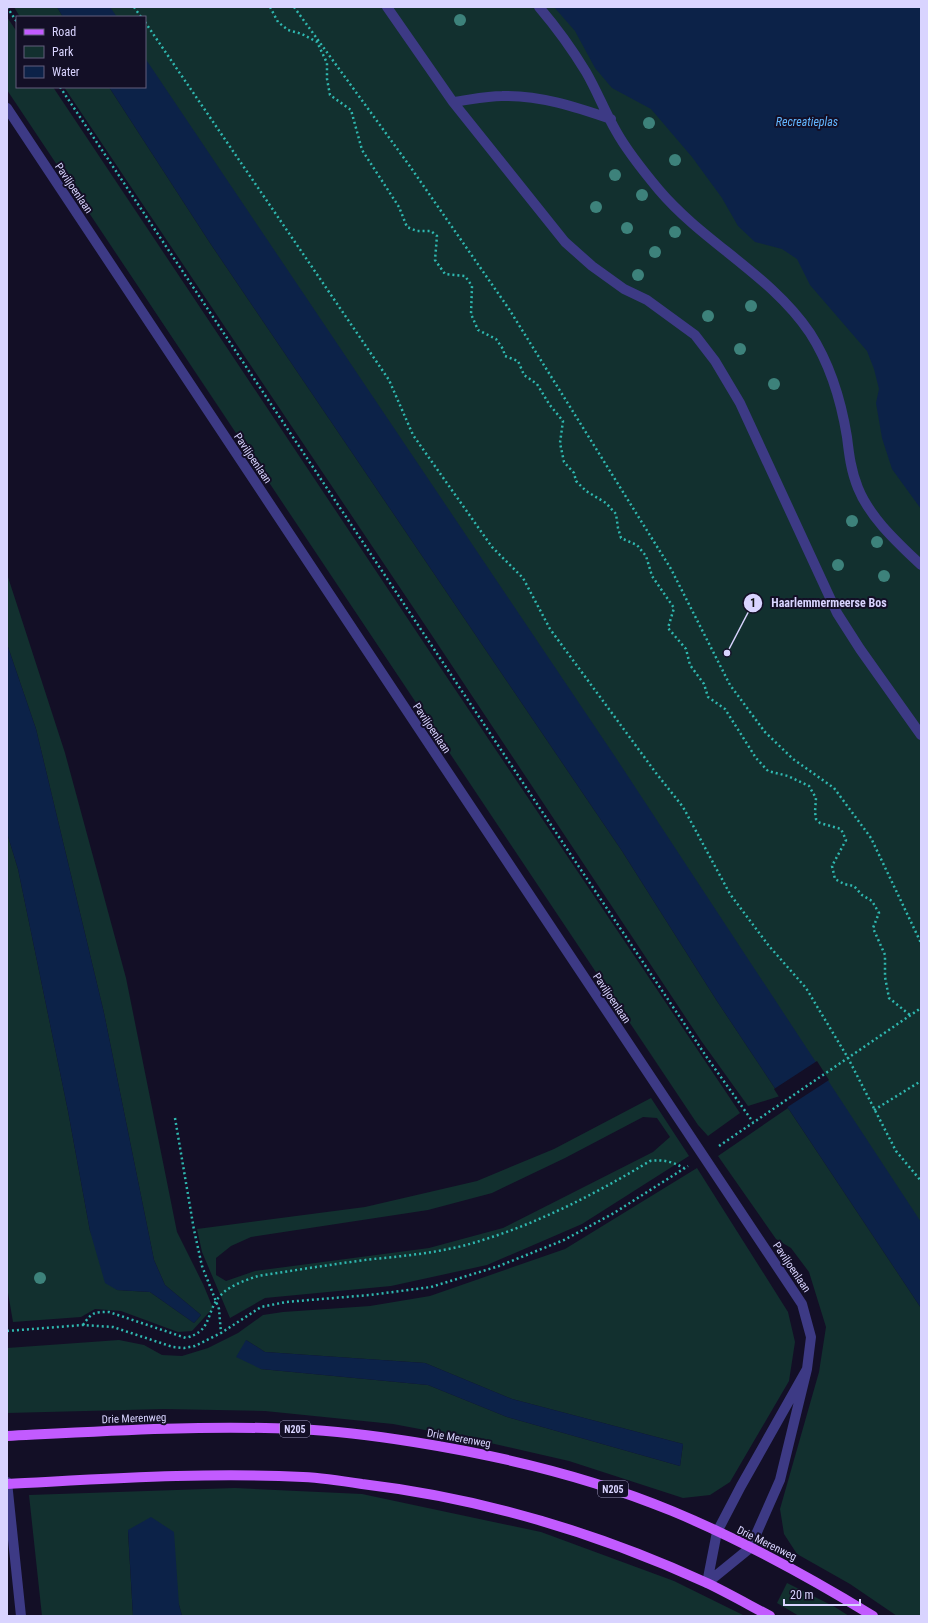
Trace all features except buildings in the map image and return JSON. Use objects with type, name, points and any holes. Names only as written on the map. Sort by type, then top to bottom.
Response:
[{"type":"main road","name":"Drie Merenweg","points":[[7,1436],[161,1428],[297,1429],[392,1439],[469,1451],[547,1469],[616,1490],[659,1506],[717,1532],[812,1579],[873,1616]]},
{"type":"main road","points":[[7,1483],[106,1478],[238,1476],[305,1477],[385,1486],[464,1501],[534,1519],[602,1541],[707,1583],[770,1616]]},
{"type":"street","points":[[387,7],[453,102],[565,242],[592,266],[624,289],[660,309],[695,335],[715,361],[740,403],[838,613],[864,655],[921,735]]},
{"type":"street","points":[[539,7],[556,27],[586,72],[616,131],[664,196],[690,223],[782,298],[810,333],[826,362],[840,401],[850,465],[858,489],[870,510],[887,532],[921,565]]},
{"type":"street","points":[[453,102],[503,96],[540,99],[572,106],[611,119]]},
{"type":"street","name":"Paviljoenlaan","points":[[7,108],[802,1304],[811,1337],[807,1369],[780,1480],[750,1548],[707,1583]]},
{"type":"street","points":[[910,720],[921,724]]},
{"type":"street","name":"Paviljoenlaan","points":[[707,1583],[717,1532],[741,1486],[807,1369]]},
{"type":"street","points":[[7,1483],[20,1613]]},
{"type":"path","points":[[7,7],[16,20]]},
{"type":"path","points":[[134,7],[140,16]]},
{"type":"path","points":[[270,7],[278,22],[288,30],[302,34],[317,42],[327,63],[327,79],[330,95],[351,110],[362,150],[399,207],[407,227],[417,231],[431,231],[437,236],[435,260],[445,274],[465,276],[472,286],[471,314],[478,330],[496,338],[503,349],[505,356],[518,361],[524,375],[537,384],[549,404],[563,421],[560,443],[564,462],[574,473],[576,481],[586,491],[606,503],[616,514],[621,538],[637,545],[646,556],[652,576],[674,608],[668,628],[686,649],[690,665],[704,684],[708,697],[725,709],[756,758],[768,771],[788,776],[809,786],[816,798],[816,819],[820,822],[841,829],[846,840],[832,866],[835,879],[844,884],[854,886],[862,896],[872,901],[878,913],[873,928],[885,955],[885,977],[889,998],[910,1015]]},
{"type":"path","points":[[294,7],[410,165],[509,309],[671,570],[730,685],[765,732],[793,758],[834,788],[871,838],[921,943]]},
{"type":"path","points":[[146,23],[389,380],[413,435],[492,547],[523,578],[550,629],[656,773],[683,807],[730,894],[769,946],[806,988],[848,1058],[896,1151],[921,1181]]},
{"type":"path","points":[[61,88],[569,852],[753,1122]]},
{"type":"path","points":[[7,1331],[83,1325],[113,1327],[173,1347],[184,1348],[195,1346],[221,1333],[261,1307],[286,1302],[370,1295],[431,1286],[498,1266],[564,1240],[614,1213],[703,1156],[921,1008]]},
{"type":"path","points":[[874,1110],[921,1081]]},
{"type":"path","points":[[175,1118],[194,1230],[202,1266],[219,1309],[221,1333]]},
{"type":"path","points":[[83,1325],[91,1314],[98,1312],[109,1312],[186,1338],[195,1335],[202,1330],[208,1321],[216,1301],[226,1291],[242,1282],[258,1276],[373,1259],[421,1254],[466,1245],[522,1227],[585,1198],[650,1161],[661,1160],[673,1162],[685,1168]]},
{"type":"green space","points":[[14,7],[57,7],[62,16],[19,16]]},
{"type":"green space","points":[[105,7],[921,7],[921,1240],[146,69],[146,16],[111,16]]},
{"type":"green space","points":[[7,17],[16,30],[16,88],[54,88],[740,1113],[708,1136],[698,1125],[7,90]]},
{"type":"green space","points":[[65,88],[110,88],[210,243],[622,851],[717,1001],[780,1096],[748,1106],[702,1042],[423,622]]},
{"type":"green space","points":[[7,574],[65,753],[126,978],[177,1232],[203,1284],[213,1308],[192,1331],[178,1332],[121,1311],[95,1309],[81,1317],[13,1322],[7,1287],[7,833],[18,869],[68,1111],[90,1231],[117,1290],[150,1292],[194,1323],[201,1315],[165,1285],[154,1260],[104,1013],[36,729],[7,644]]},
{"type":"green space","points":[[651,1098],[689,1156],[582,1224],[487,1265],[391,1286],[265,1298],[230,1318],[202,1252],[197,1229],[365,1207],[477,1181],[554,1149]],"holes":[[[643,1117],[657,1118],[670,1137],[653,1152],[503,1228],[429,1248],[255,1271],[226,1281],[216,1275],[216,1258],[231,1246],[251,1237],[428,1210],[492,1193],[565,1158]]]},
{"type":"green space","points":[[788,1108],[921,1308],[921,1616],[897,1616],[850,1584],[797,1554],[784,1534],[780,1509],[819,1372],[826,1327],[809,1272],[791,1248],[776,1239],[718,1156]]},
{"type":"green space","points":[[697,1168],[788,1312],[795,1342],[789,1381],[730,1482],[710,1495],[683,1498],[569,1461],[473,1439],[393,1424],[265,1411],[164,1409],[7,1413],[7,1348],[119,1340],[144,1345],[162,1355],[182,1356],[208,1348],[238,1333],[263,1315],[283,1312],[370,1306],[430,1296],[565,1249]],"holes":[[[246,1340],[265,1352],[425,1363],[512,1399],[683,1444],[680,1466],[507,1417],[428,1385],[261,1369]]]},
{"type":"green space","points":[[235,1488],[362,1494],[541,1532],[674,1581],[745,1616],[182,1616],[179,1605],[128,1531],[133,1616],[42,1616],[29,1495]]},
{"type":"green space","points":[[787,1583],[835,1607],[849,1616],[799,1616],[777,1603]]},
{"type":"water","points":[[57,7],[110,7],[116,16],[62,16]]},
{"type":"water","name":"Recreatieplas","points":[[554,7],[921,7],[921,509],[892,469],[882,438],[876,403],[879,389],[874,369],[867,351],[810,285],[797,259],[782,249],[755,242],[738,226],[722,198],[692,157],[651,109],[612,88],[595,68],[575,31]]},
{"type":"water","points":[[146,59],[616,758],[921,1222],[921,1308],[717,1001],[622,851],[210,243],[110,88],[146,88]]},
{"type":"water","points":[[7,644],[36,729],[104,1013],[154,1260],[165,1285],[201,1315],[194,1323],[150,1292],[117,1290],[105,1283],[90,1231],[68,1111],[18,869],[7,833]]},
{"type":"water","points":[[246,1340],[265,1352],[425,1363],[512,1399],[683,1444],[680,1466],[507,1417],[428,1385],[261,1369],[236,1357]]},
{"type":"water","points":[[151,1517],[174,1532],[179,1605],[182,1616],[133,1616],[128,1530]]},
{"type":"pier","points":[[817,1061],[829,1080],[786,1108],[774,1089]]},
{"type":"place","name":"Haarlemmermeerse Bos","points":[[727,653]]}]
